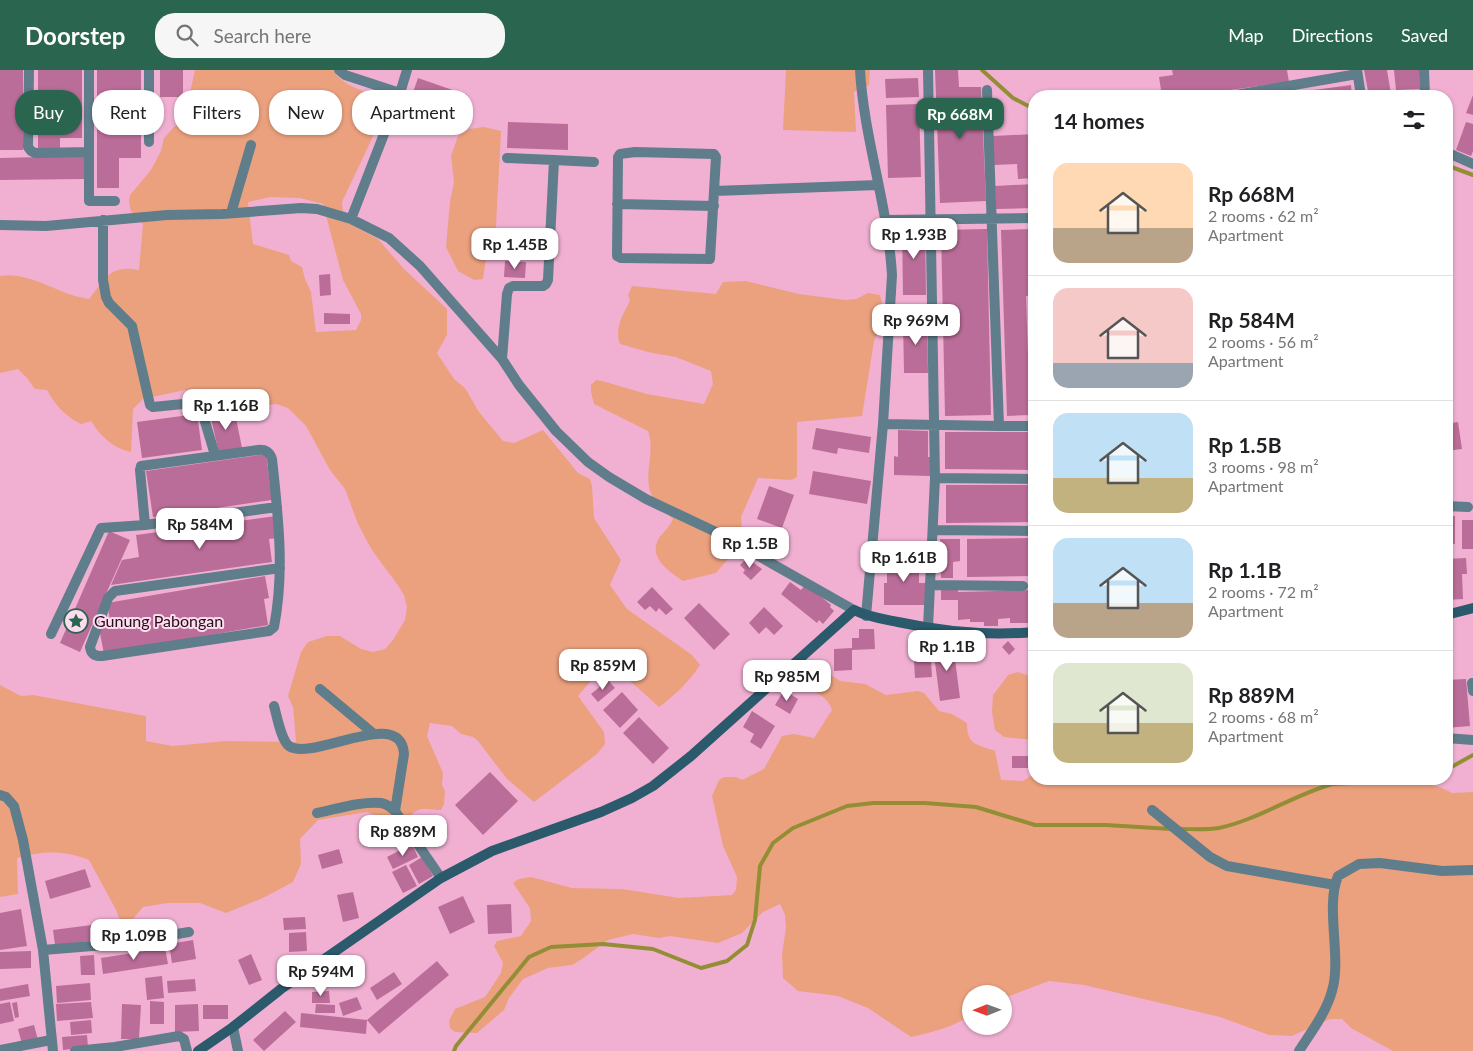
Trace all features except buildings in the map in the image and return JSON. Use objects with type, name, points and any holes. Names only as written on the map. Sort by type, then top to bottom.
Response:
[{"type":"street","points":[[29,70],[28,147],[35,153],[89,152]]},
{"type":"street","points":[[89,70],[89,201],[115,201]]},
{"type":"street","points":[[149,70],[149,142]]},
{"type":"street","points":[[339,70],[345,75],[391,90]]},
{"type":"street","points":[[401,90],[407,70]]},
{"type":"street","points":[[860,70],[865,116],[891,251],[892,275],[866,616]]},
{"type":"street","points":[[928,70],[935,478],[928,628]]},
{"type":"street","points":[[1424,70],[1425,90]]},
{"type":"street","points":[[1262,90],[1357,72],[1360,90]]},
{"type":"street","points":[[987,90],[999,426]]},
{"type":"street","points":[[351,219],[384,135]]},
{"type":"street","points":[[232,213],[251,145]]},
{"type":"street","points":[[622,153],[714,154],[716,157],[711,258],[709,259],[618,257],[616,250],[617,204],[618,157],[622,153]]},
{"type":"street","points":[[1453,155],[1473,164]]},
{"type":"street","points":[[506,158],[594,162]]},
{"type":"street","points":[[502,358],[509,288],[513,286],[543,286],[548,280],[554,160]]},
{"type":"street","points":[[714,191],[878,185]]},
{"type":"street","points":[[617,204],[714,206]]},
{"type":"street","points":[[0,225],[46,226],[168,215],[301,208],[317,209],[351,219],[388,238],[402,248],[502,358],[519,385],[556,431],[588,462],[608,477],[646,499],[726,537],[866,616],[928,628],[988,634],[1028,632]]},
{"type":"street","points":[[886,220],[1028,218]]},
{"type":"street","points":[[103,220],[102,280],[104,292],[109,303],[132,326],[150,405],[152,407],[193,403],[200,405],[215,455]]},
{"type":"street","points":[[882,424],[1028,426]]},
{"type":"street","points":[[145,525],[140,470],[142,466],[215,455],[258,450],[266,451],[271,455],[272,459],[280,536],[280,568],[275,624],[272,630],[95,656],[91,652],[90,647],[108,598],[115,591],[280,568]]},
{"type":"street","points":[[935,478],[1028,479]]},
{"type":"street","points":[[1453,506],[1468,507]]},
{"type":"street","points":[[51,634],[99,530],[277,507]]},
{"type":"street","points":[[933,530],[1028,531]]},
{"type":"street","points":[[930,585],[1023,586]]},
{"type":"street","points":[[1453,614],[1473,608]]},
{"type":"street","points":[[198,1051],[233,1028],[281,989],[441,878],[492,851],[601,812],[632,798],[652,786],[691,756],[854,610]]},
{"type":"street","points":[[320,689],[374,734]]},
{"type":"street","points":[[274,706],[284,739],[292,747],[316,748],[350,738],[374,734],[386,734],[396,737],[404,747],[395,811]]},
{"type":"street","points":[[1453,739],[1473,740]]},
{"type":"street","points":[[0,795],[6,797],[14,806],[23,840],[43,950],[53,1051]]},
{"type":"street","points":[[317,813],[364,804],[382,803],[395,811],[441,878]]},
{"type":"street","points":[[1152,810],[1210,857],[1230,867],[1335,885]]},
{"type":"street","points":[[1299,1051],[1321,1018],[1333,990],[1335,885],[1338,876],[1359,864],[1380,863],[1442,871],[1473,870]]},
{"type":"street","points":[[43,950],[117,944],[189,932]]},
{"type":"street","points":[[233,1028],[238,1051]]},
{"type":"street","points":[[75,1051],[115,1047],[179,1036],[184,1039],[187,1051]]},
{"type":"street","points":[[0,1050],[51,1040]]},
{"type":"shaded area","points":[[195,70],[333,70],[349,85],[360,90],[352,90],[352,135],[374,135],[342,202],[344,221],[378,239],[404,269],[447,309],[447,335],[437,353],[454,379],[465,388],[479,412],[503,441],[514,443],[543,430],[578,473],[590,479],[594,518],[621,560],[610,585],[627,609],[692,655],[700,665],[681,688],[659,707],[617,669],[600,670],[578,696],[604,732],[605,744],[597,754],[534,802],[507,779],[473,737],[461,734],[452,726],[430,723],[427,736],[443,773],[442,785],[445,791],[444,804],[441,810],[421,809],[404,822],[395,822],[367,812],[318,820],[300,839],[301,864],[293,882],[263,898],[226,913],[200,903],[168,903],[143,907],[126,927],[121,922],[89,860],[70,854],[44,853],[17,858],[18,894],[0,897],[0,685],[21,696],[33,695],[146,716],[146,741],[173,746],[226,741],[296,742],[293,707],[288,696],[301,652],[308,642],[327,636],[340,636],[361,649],[373,652],[385,649],[405,620],[407,607],[404,595],[374,553],[358,524],[345,489],[330,470],[306,426],[288,408],[276,404],[241,409],[240,403],[210,393],[185,390],[143,399],[133,409],[131,452],[119,448],[108,441],[91,421],[81,424],[70,418],[57,406],[47,390],[35,389],[18,369],[0,373],[0,276],[8,275],[25,278],[89,299],[104,279],[115,271],[121,269],[139,270],[143,224],[131,211],[130,195],[151,170],[161,151],[164,138],[174,127],[174,135],[259,135],[259,90],[191,90]],"holes":[[[270,197],[300,198],[323,204],[343,280],[361,314],[361,320],[356,330],[316,332],[311,292],[302,267],[291,261],[289,255],[253,244],[248,202]]]},
{"type":"shaded area","points":[[786,70],[870,70],[869,85],[854,92],[856,132],[783,130]]},
{"type":"shaded area","points":[[484,127],[501,131],[496,226],[487,251],[483,279],[474,280],[458,271],[446,247],[450,202],[454,182],[451,156],[458,136],[473,135],[473,128]]},
{"type":"shaded area","points":[[746,281],[799,294],[845,300],[856,299],[868,293],[880,295],[883,306],[883,319],[874,341],[862,416],[797,422],[797,477],[791,480],[758,478],[741,517],[742,530],[734,552],[716,573],[683,581],[662,564],[656,552],[659,538],[673,519],[656,503],[649,488],[648,472],[651,447],[648,431],[594,404],[591,385],[596,380],[602,381],[647,394],[704,404],[713,384],[711,371],[676,357],[652,353],[620,344],[618,333],[622,316],[630,301],[628,295],[632,286],[716,294],[723,282]]},
{"type":"shaded area","points":[[813,663],[840,681],[865,684],[886,695],[918,691],[924,693],[939,711],[952,714],[967,723],[969,736],[974,743],[995,751],[1001,780],[1023,781],[1028,778],[1028,785],[1432,785],[1452,793],[1473,792],[1473,1051],[1393,1051],[1351,1028],[1342,1019],[1330,1019],[1292,1036],[1269,1035],[1220,1017],[1084,985],[1049,981],[1012,995],[1012,985],[962,985],[962,1021],[942,1029],[911,1037],[868,1008],[838,996],[798,991],[783,978],[782,954],[786,928],[785,915],[780,904],[763,912],[742,933],[718,943],[670,936],[659,938],[633,934],[608,940],[572,965],[548,968],[523,979],[509,998],[504,1010],[477,1033],[455,1032],[450,1028],[449,1021],[455,1009],[485,997],[501,973],[503,963],[494,946],[497,941],[521,936],[531,921],[530,908],[513,883],[519,879],[531,877],[572,888],[622,889],[679,898],[732,895],[736,890],[737,877],[723,846],[712,796],[719,780],[724,777],[736,777],[742,780],[764,769],[782,736],[794,734],[814,738],[832,710],[830,704],[822,696],[796,677]]},
{"type":"shaded area","points":[[1018,672],[1028,675],[1028,739],[1004,737],[995,730],[992,712],[993,695],[1008,675]]},
{"type":"waterway","points":[[982,70],[1013,98],[1028,106]]},
{"type":"waterway","points":[[1453,168],[1473,175]]},
{"type":"waterway","points":[[1453,766],[1473,755]]},
{"type":"waterway","points":[[1180,829],[1214,829],[1233,824],[1329,785]]},
{"type":"waterway","points":[[454,1051],[456,1046],[529,957],[551,947],[603,944],[653,949],[701,968],[727,961],[747,945],[755,920],[760,866],[773,843],[793,828],[847,806],[873,803],[925,803],[976,807],[1035,825],[1106,825],[1171,829]]},
{"type":"place","name":"Gunung Pabongan","points":[[76,621]]}]
